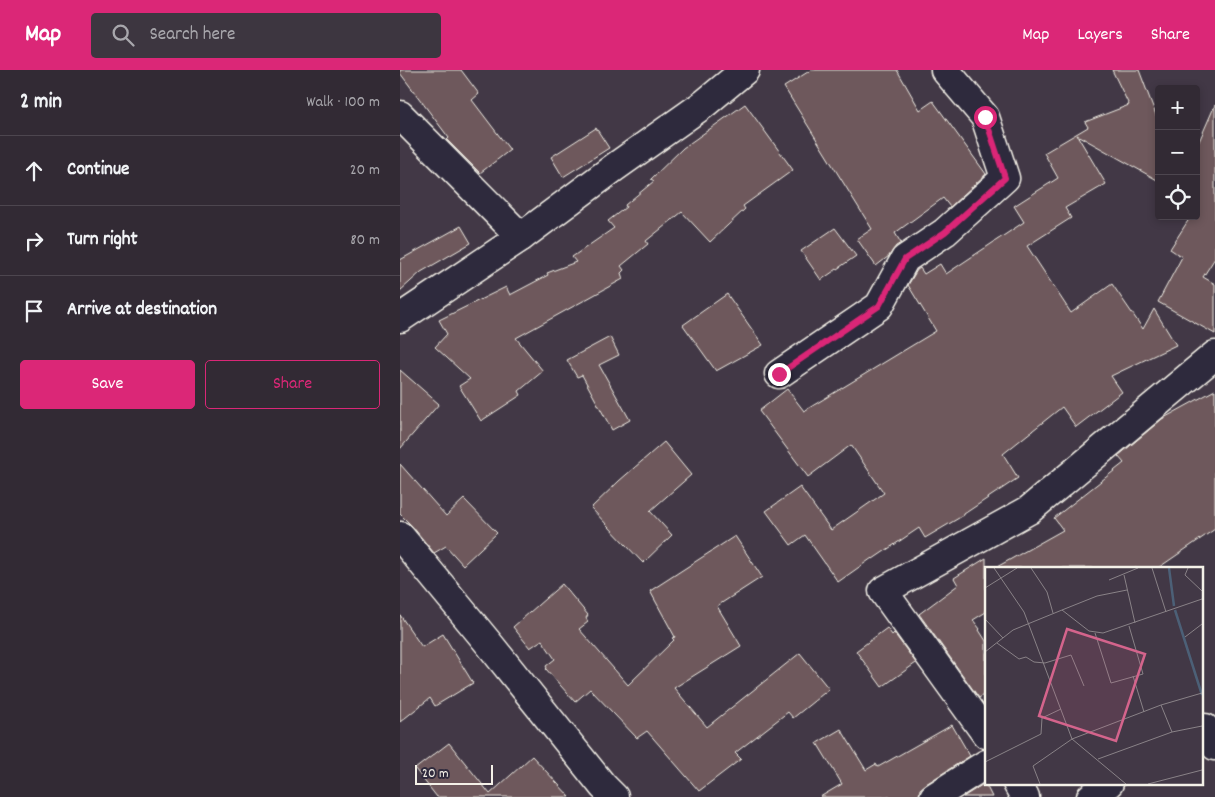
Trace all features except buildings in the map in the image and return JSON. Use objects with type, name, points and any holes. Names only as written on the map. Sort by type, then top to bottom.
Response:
[{"type":"street","points":[[400,318],[521,237],[704,104],[745,70]]},
{"type":"street","points":[[779,374],[879,306],[905,259],[945,232],[1005,178],[985,117],[946,70]]},
{"type":"street","points":[[400,116],[521,237]]},
{"type":"street","points":[[985,733],[883,591],[1029,510],[1215,355]]},
{"type":"street","points":[[400,536],[603,786],[614,797]]},
{"type":"street","points":[[934,797],[985,765]]},
{"type":"street","points":[[1018,784],[1025,797]]},
{"type":"street","points":[[1091,797],[1108,784]]},
{"type":"route","points":[[779,374],[879,306],[905,259],[945,232],[1005,178],[985,117]]}]
